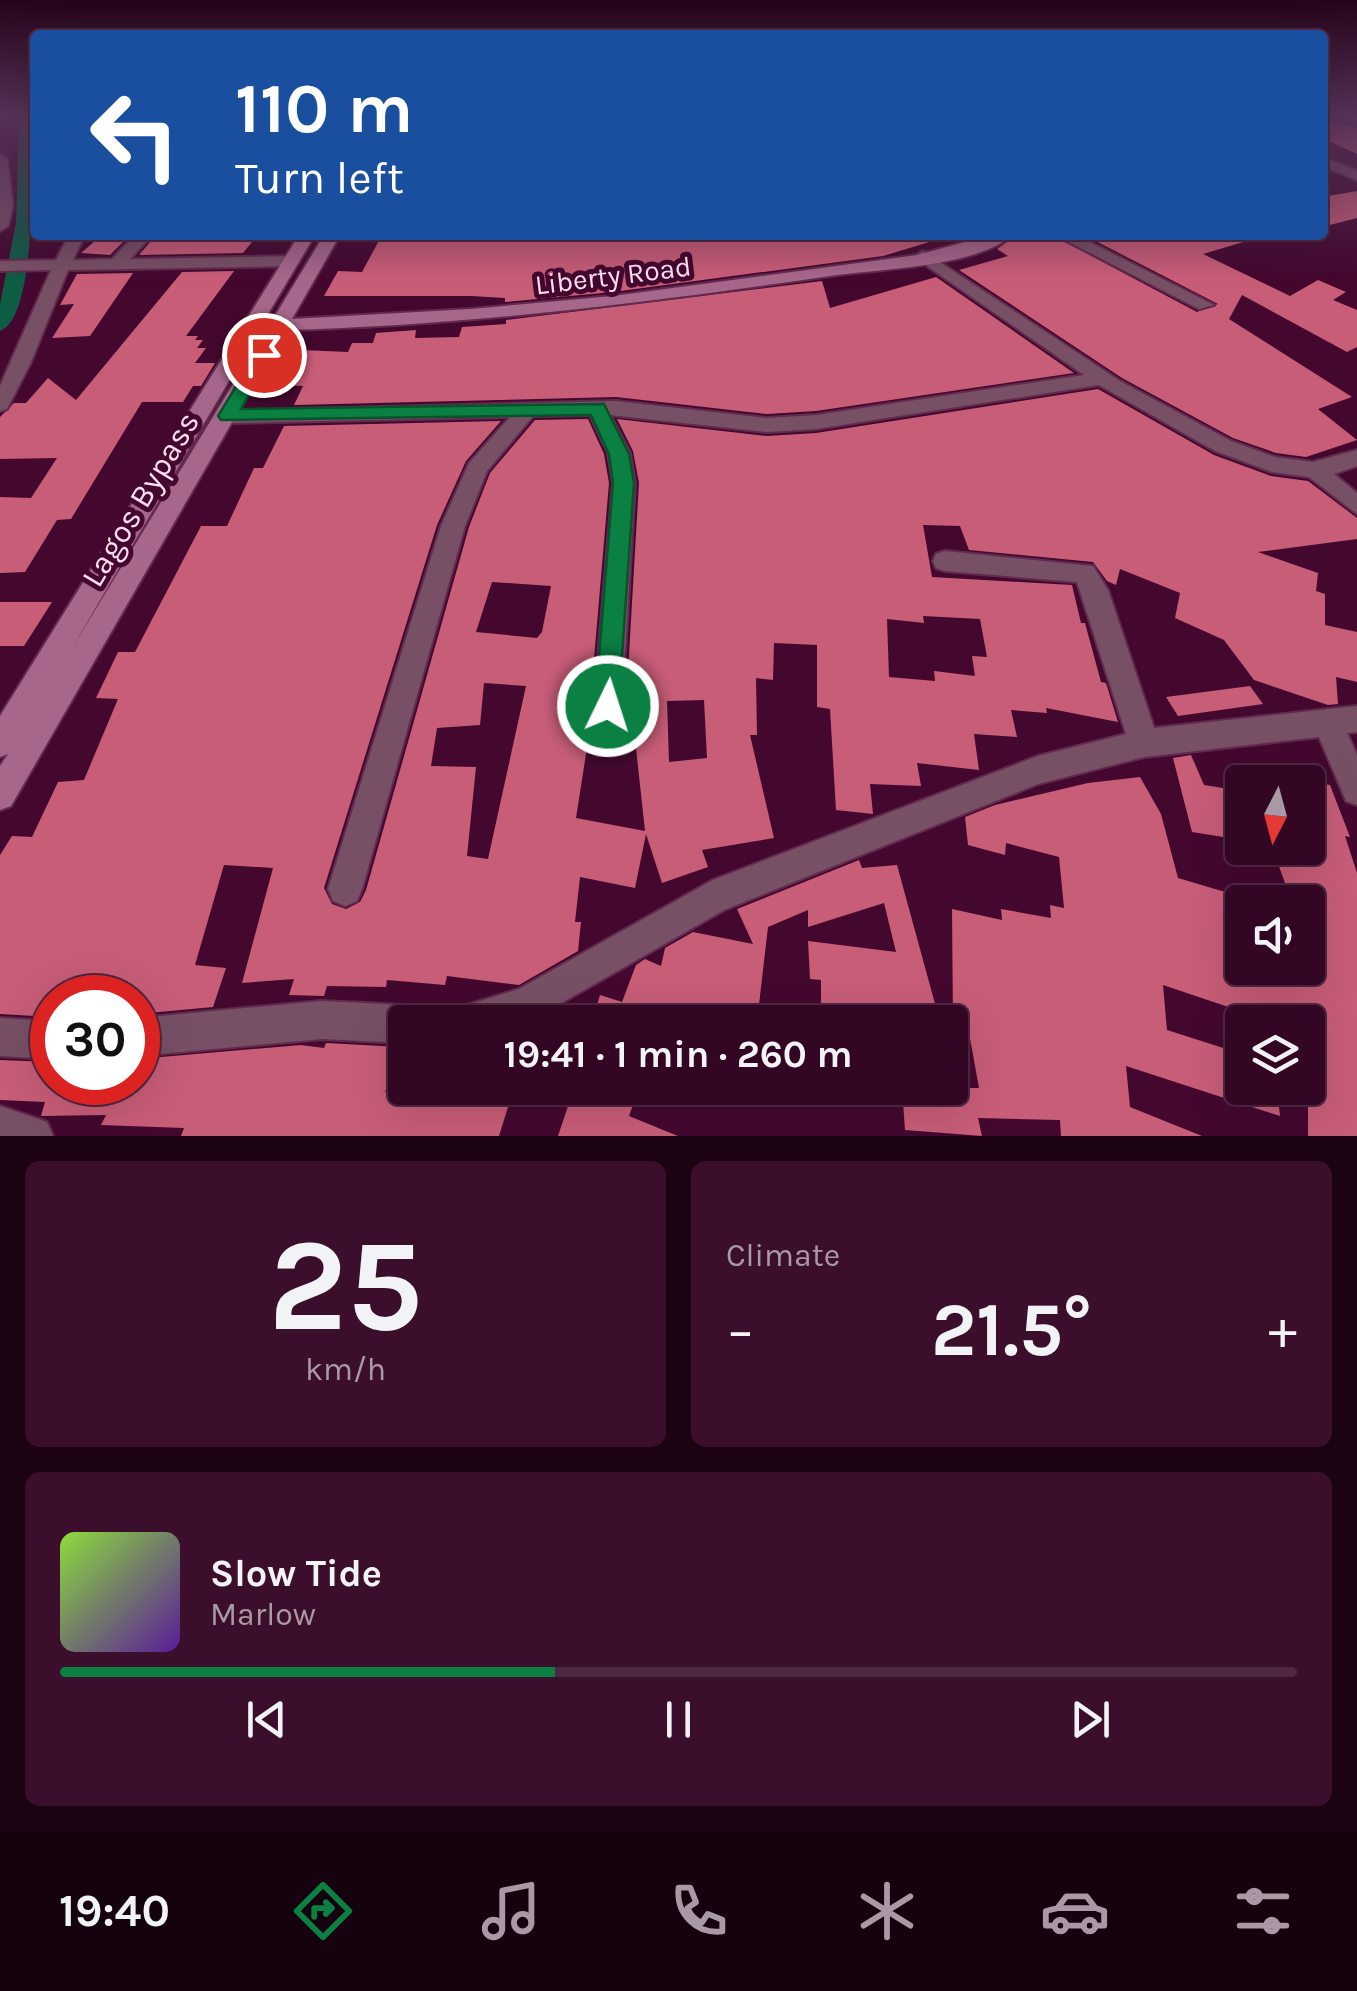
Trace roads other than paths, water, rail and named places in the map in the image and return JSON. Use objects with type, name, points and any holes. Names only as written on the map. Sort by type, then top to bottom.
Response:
[{"type":"main road","name":"Lagos Bypass","points":[[0,743],[304,240]]},
{"type":"main road","name":"Lagos Bypass","points":[[0,795],[329,240]]},
{"type":"main road","name":"Liberty Road","points":[[256,325],[588,308],[923,256],[985,240]]},
{"type":"street","points":[[0,226],[4,204],[1,170]]},
{"type":"street","points":[[0,404],[39,330],[58,264],[74,240]]},
{"type":"street","points":[[118,262],[139,240]]},
{"type":"street","points":[[1073,240],[1205,305]]},
{"type":"street","points":[[923,256],[1105,378],[1224,445],[1264,461],[1316,471],[1357,458]]},
{"type":"street","points":[[0,266],[292,260]]},
{"type":"street","points":[[228,416],[597,408],[767,425],[1105,378]]},
{"type":"street","points":[[597,408],[619,454],[624,483],[608,706]]},
{"type":"street","points":[[344,890],[453,526],[477,468],[528,409]]},
{"type":"street","points":[[1316,471],[1357,506]]},
{"type":"street","points":[[945,561],[1084,574],[1095,590],[1144,743]]},
{"type":"street","points":[[523,1005],[730,890],[1038,770],[1144,743],[1342,720],[1354,774]]},
{"type":"street","points":[[160,1036],[322,1020],[388,1023]]},
{"type":"street","points":[[0,1037],[30,1039]]},
{"type":"street","points":[[0,1126],[33,1136]]},
{"type":"waterway","points":[[0,325],[17,276],[25,170]]}]
